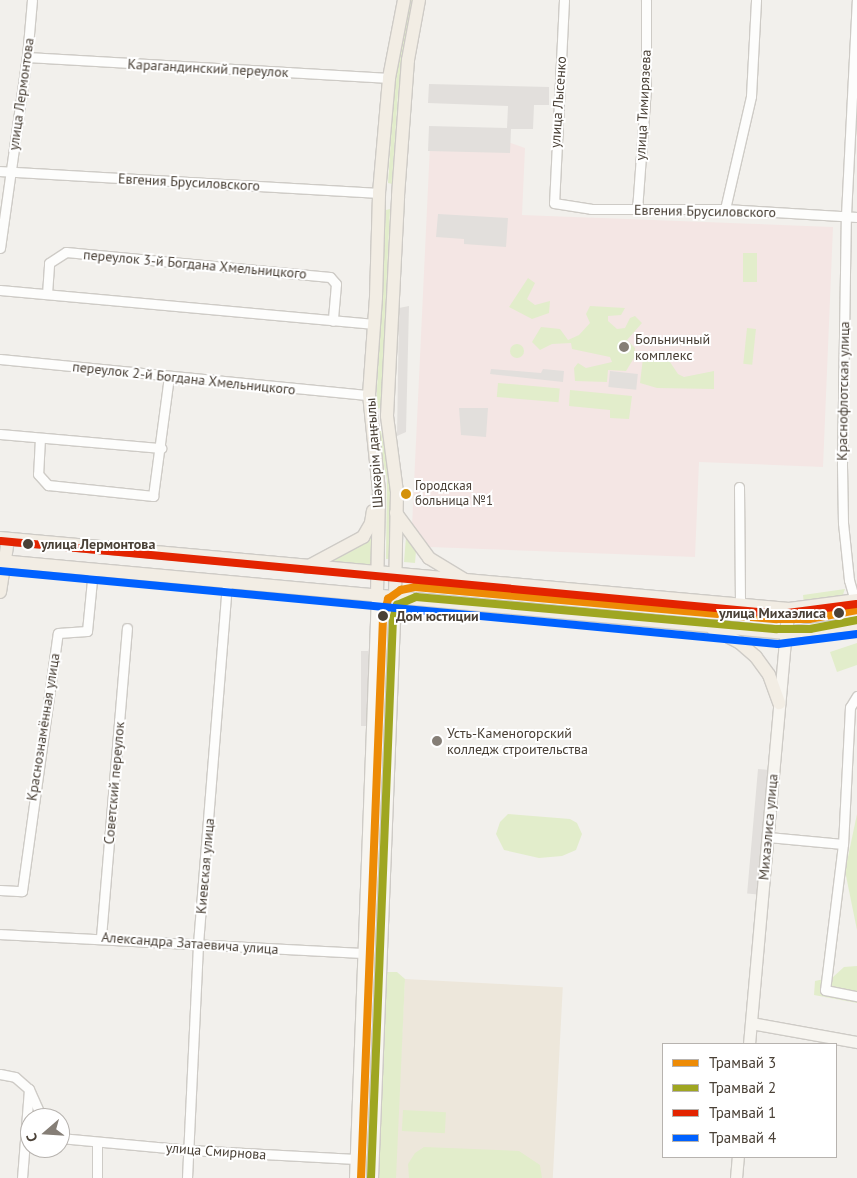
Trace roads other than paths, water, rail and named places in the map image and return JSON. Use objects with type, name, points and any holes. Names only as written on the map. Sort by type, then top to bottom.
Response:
[{"type":"main road","name":"Шәкәрім даңғылы","points":[[355,1178],[377,594],[378,498],[369,396],[379,192],[389,78],[404,0]]},
{"type":"main road","name":"Шәкәрім даңғылы","points":[[372,1178],[395,596],[397,492],[387,416],[398,196],[408,60],[419,0]]},
{"type":"main road","points":[[379,192],[398,196]]},
{"type":"main road","points":[[370,417],[387,416]]},
{"type":"main road","points":[[307,567],[363,537],[378,498]]},
{"type":"main road","points":[[396,513],[429,558],[469,582]]},
{"type":"main road","points":[[0,592],[4,539],[394,576],[788,610],[856,600]]},
{"type":"main road","points":[[2,561],[227,583],[377,594],[786,634],[857,624]]},
{"type":"main road","name":"Михаэлиса улица","points":[[749,1043],[788,610]]},
{"type":"main road","points":[[706,626],[740,643],[756,657],[769,675],[779,702]]},
{"type":"main road","name":"Александра Затаевича улица","points":[[363,954],[380,954]]},
{"type":"main road","points":[[751,1023],[857,1042]]},
{"type":"main road","points":[[736,1178],[738,1158]]},
{"type":"main road","name":"улица Смирнова","points":[[356,1159],[372,1161]]},
{"type":"street","name":"улица Лермонтова","points":[[0,248],[28,57],[32,0]]},
{"type":"street","name":"улица Лысенко","points":[[554,203],[564,0]]},
{"type":"street","name":"улица Тимирязева","points":[[637,210],[646,87],[646,0]]},
{"type":"street","points":[[725,209],[751,96],[756,0]]},
{"type":"street","name":"Краснофлотская улица","points":[[856,600],[849,580],[843,523],[846,215],[857,0]]},
{"type":"street","name":"Карагандинский переулок","points":[[28,57],[389,78]]},
{"type":"street","name":"Евгения Брусиловского","points":[[0,171],[379,192]]},
{"type":"street","name":"Евгения Брусиловского","points":[[554,203],[591,210],[725,209],[857,217]]},
{"type":"street","name":"переулок 3-й Богдана Хмельницкого","points":[[47,294],[49,263],[66,252],[330,277],[336,284],[333,321]]},
{"type":"street","points":[[0,290],[374,324]]},
{"type":"street","name":"переулок 2-й Богдана Хмельницкого","points":[[0,359],[369,396]]},
{"type":"street","points":[[40,438],[38,474],[48,485],[153,496],[169,376]]},
{"type":"street","points":[[0,434],[160,448]]},
{"type":"street","points":[[739,487],[740,605]]},
{"type":"street","name":"Краснознамённая улица","points":[[0,890],[22,891],[58,632],[87,631],[93,570]]},
{"type":"street","name":"Киевская улица","points":[[187,1178],[198,944],[227,583]]},
{"type":"street","name":"Советский переулок","points":[[101,937],[127,628]]},
{"type":"street","points":[[857,696],[850,707],[843,844],[825,990],[857,996]]},
{"type":"street","points":[[768,836],[843,844]]},
{"type":"street","name":"Александра Затаевича улица","points":[[0,934],[101,937],[363,954]]},
{"type":"street","points":[[0,1074],[15,1077],[29,1089],[38,1108]]},
{"type":"street","points":[[22,1178],[29,1089]]},
{"type":"street","name":"улица Смирнова","points":[[70,1139],[189,1150],[356,1159]]},
{"type":"street","points":[[97,1143],[97,1178]]},
{"type":"tram line","name":"1","points":[[1,541],[780,614],[856,604]]},
{"type":"tram line","name":"4","points":[[0,571],[778,644],[857,634]]},
{"type":"tram line","name":"3","points":[[361,1178],[383,618],[388,599],[401,590],[415,587],[777,619],[809,619],[857,610]]},
{"type":"tram line","name":"2","points":[[371,1178],[393,619],[397,605],[416,597],[777,629],[810,629],[857,620]]},
{"type":"place","name":"Больничный комплекс","points":[[624,347]]},
{"type":"place","name":"Городская больница №1","points":[[406,494]]},
{"type":"place","name":"улица Лермонтова","points":[[28,544]]},
{"type":"place","name":"улица Михаэлиса","points":[[839,613]]},
{"type":"place","name":"Дом юстиции","points":[[383,616]]},
{"type":"place","name":"Усть-Каменогорский колледж строительства","points":[[437,741]]}]
